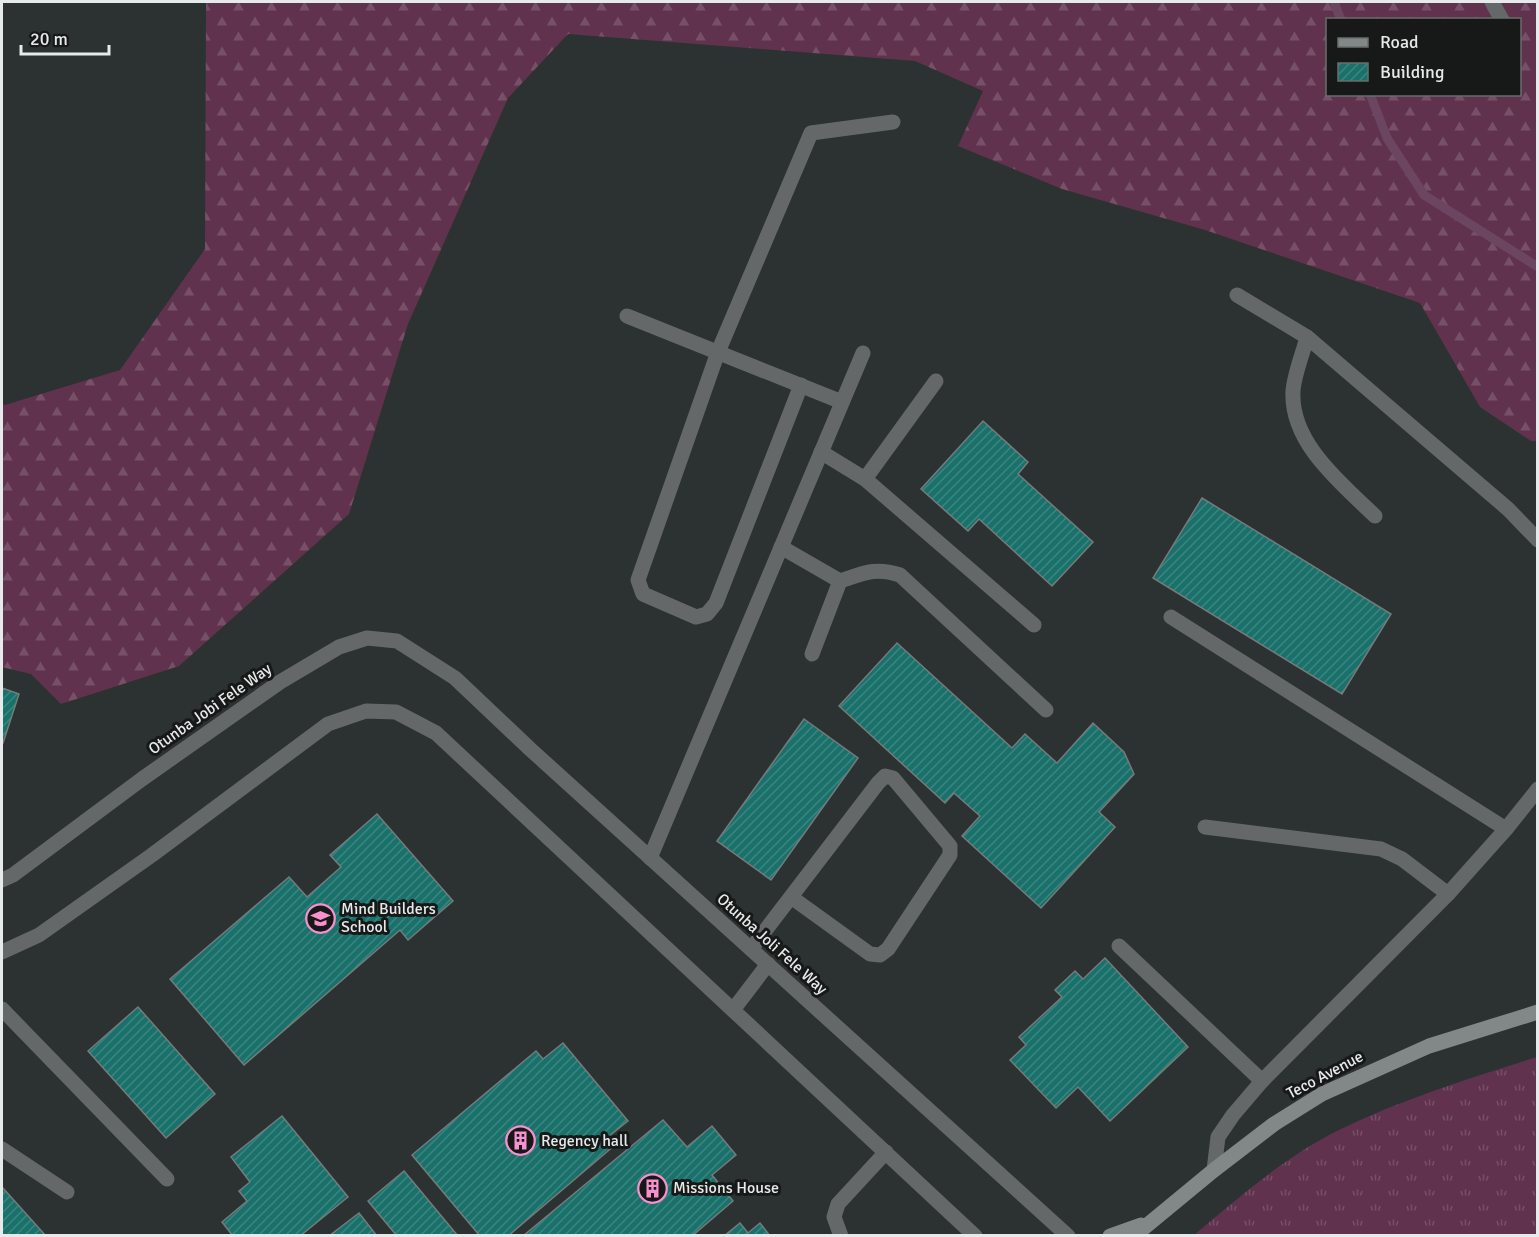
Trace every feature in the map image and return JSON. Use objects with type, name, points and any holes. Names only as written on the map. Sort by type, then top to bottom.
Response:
[{"type":"main road","name":"Teco Avenue","points":[[1155,1218],[1274,1124],[1322,1094],[1428,1046],[1538,1012]]},
{"type":"main road","points":[[1110,1236],[1155,1218]]},
{"type":"main road","points":[[1134,1236],[1155,1218]]},
{"type":"street","points":[[1492,2],[1501,18]]},
{"type":"street","points":[[801,386],[716,603],[707,614],[696,617],[643,594],[638,580],[718,352],[811,133],[893,122]]},
{"type":"street","points":[[1237,295],[1307,337],[1508,509],[1538,540]]},
{"type":"street","points":[[627,315],[842,402]]},
{"type":"street","points":[[1307,337],[1293,392],[1298,424],[1316,458],[1375,516]]},
{"type":"street","points":[[650,858],[863,353]]},
{"type":"street","points":[[865,479],[936,381]]},
{"type":"street","points":[[821,452],[865,479],[1034,625]]},
{"type":"street","points":[[781,547],[840,581],[871,571],[884,570],[900,575],[1046,710]]},
{"type":"street","points":[[812,654],[840,581]]},
{"type":"street","points":[[1172,617],[1506,830]]},
{"type":"street","name":"Otunba Jobi Fele Way","points":[[2,880],[13,875],[142,779],[280,682],[339,647],[367,638],[397,641],[455,678]]},
{"type":"street","name":"Otunba Joli Fele Way","points":[[455,678],[530,749],[1068,1236]]},
{"type":"street","points":[[2,952],[39,935],[152,855],[328,724],[366,711],[396,712],[436,733],[975,1236]]},
{"type":"street","points":[[751,949],[791,897],[885,776],[893,778],[950,846],[950,855],[888,949],[880,956],[870,954],[791,897]]},
{"type":"street","points":[[1214,1170],[1218,1137],[1233,1115],[1262,1081],[1448,894],[1506,830],[1538,789]]},
{"type":"street","points":[[1205,827],[1381,849],[1402,859],[1448,894]]},
{"type":"street","points":[[1119,946],[1262,1081]]},
{"type":"street","points":[[733,1010],[768,964]]},
{"type":"street","points":[[2,1009],[167,1179]]},
{"type":"street","points":[[2,1149],[67,1192]]},
{"type":"street","points":[[841,1236],[834,1216],[838,1204],[886,1152]]},
{"type":"green space","points":[[206,2],[1537,2],[1537,441],[1531,441],[1480,407],[1420,303],[1205,230],[1062,189],[958,146],[983,91],[915,61],[568,34],[508,98],[408,324],[349,514],[179,666],[61,704],[31,674],[2,667],[2,404],[120,370],[205,249]]},
{"type":"green space","points":[[1537,1057],[1537,1235],[1194,1235],[1246,1192],[1319,1140],[1412,1099]]},
{"type":"building","points":[[983,421],[1028,462],[1018,474],[1093,542],[1052,586],[979,519],[968,531],[921,489]]},
{"type":"building","points":[[1202,498],[1391,614],[1342,694],[1153,578]]},
{"type":"building","points":[[897,643],[1012,748],[1025,734],[1057,763],[1093,723],[1124,752],[1134,774],[1099,812],[1115,827],[1041,908],[962,836],[980,816],[954,793],[945,803],[839,706]]},
{"type":"building","points":[[2,688],[19,694],[3,743],[2,743]]},
{"type":"building","points":[[804,719],[858,758],[771,880],[717,841]]},
{"type":"building","points":[[377,814],[453,901],[408,940],[400,930],[244,1065],[170,979],[289,877],[307,897],[341,867],[330,855]]},
{"type":"building","points":[[1105,958],[1188,1047],[1110,1121],[1078,1087],[1056,1108],[1010,1060],[1026,1045],[1019,1037],[1062,997],[1055,990],[1075,971],[1083,979]]},
{"type":"building","points":[[138,1007],[215,1094],[166,1138],[88,1051]]},
{"type":"building","name":"Regency hall","points":[[563,1043],[628,1121],[608,1137],[615,1145],[508,1236],[480,1236],[412,1155],[536,1051],[543,1059]]},
{"type":"building","points":[[282,1116],[348,1197],[300,1236],[233,1236],[222,1222],[247,1201],[239,1191],[250,1182],[231,1157]]},
{"type":"building","name":"Missions House","points":[[663,1120],[687,1147],[712,1126],[736,1155],[712,1175],[733,1201],[692,1236],[523,1236]]},
{"type":"building","points":[[404,1171],[458,1236],[397,1236],[368,1201]]},
{"type":"building","points":[[2,1187],[46,1236],[2,1236]]},
{"type":"building","points":[[359,1213],[377,1236],[329,1236]]},
{"type":"building","points":[[740,1223],[748,1233],[760,1223],[770,1236],[724,1236]]},
{"type":"waterway","points":[[1334,2],[1340,18]]},
{"type":"waterway","points":[[1371,96],[1387,138],[1424,195],[1538,267]]},
{"type":"place","name":"Mind Builders School","points":[[320,918]]},
{"type":"place","name":"Regency hall","points":[[520,1141]]},
{"type":"place","name":"Missions House","points":[[652,1188]]}]
